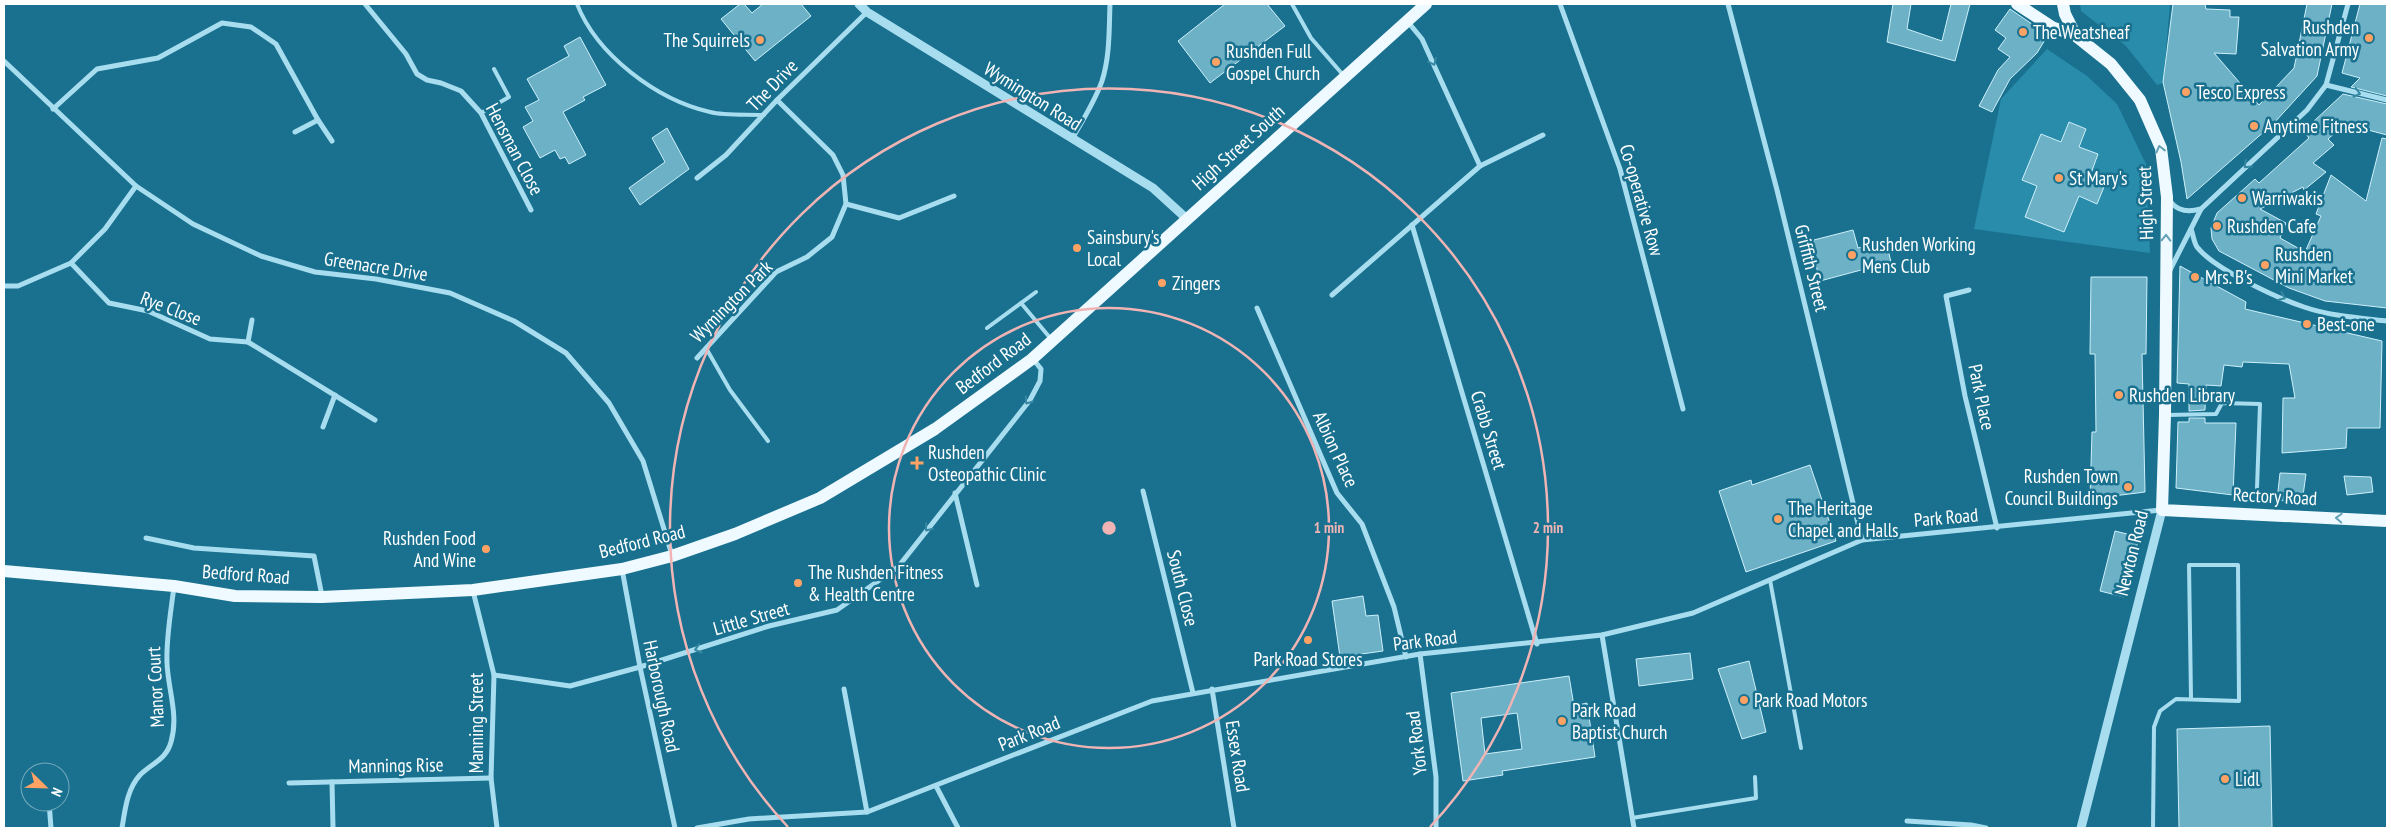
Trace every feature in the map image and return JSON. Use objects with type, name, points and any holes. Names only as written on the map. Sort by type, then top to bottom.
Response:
[{"type":"main road","name":"High Street South","points":[[1187,219],[1259,152],[1346,78],[1426,4]]},
{"type":"main road","points":[[2017,4],[2052,27],[2076,36]]},
{"type":"main road","points":[[2062,4],[2076,36]]},
{"type":"main road","name":"High Street","points":[[2076,36],[2111,64],[2140,100],[2161,148],[2167,197],[2165,279]]},
{"type":"main road","name":"Bedford Road","points":[[4,571],[174,586],[235,596],[322,597],[473,590],[622,569],[672,556],[735,534],[820,498],[935,429],[1032,359],[1187,219]]},
{"type":"main road","name":"Newton Road","points":[[2162,510],[2165,415],[2165,279]]},
{"type":"main road","name":"Rectory Road","points":[[2162,510],[2387,521]]},
{"type":"street","name":"Hensman Close","points":[[365,4],[406,54],[417,74],[428,80],[461,91],[481,113],[531,210]]},
{"type":"street","name":"Wymington Road","points":[[859,4],[866,12],[1153,188],[1187,219]]},
{"type":"street","points":[[1072,139],[1095,99],[1102,80],[1107,60],[1110,4]]},
{"type":"street","name":"Co-operative Row","points":[[1560,4],[1620,169],[1683,409]]},
{"type":"street","name":"Griffith Street","points":[[1728,4],[1777,190],[1862,540]]},
{"type":"street","points":[[2165,279],[2201,209],[2307,110],[2326,85],[2348,4]]},
{"type":"street","name":"The Drive","points":[[697,178],[726,155],[777,100],[866,12]]},
{"type":"street","points":[[1407,21],[1422,39],[1480,166]]},
{"type":"street","points":[[53,109],[97,70],[158,58],[222,23],[251,27],[276,44],[318,120],[332,141]]},
{"type":"street","name":"Greenacre Drive","points":[[4,61],[136,186],[193,224],[261,256],[315,272],[376,279],[450,293],[514,320],[566,353],[609,403],[644,461],[672,556]]},
{"type":"street","points":[[2326,85],[2387,100]]},
{"type":"street","name":"Wymington Park","points":[[697,358],[776,272],[807,257],[832,237],[846,204],[844,175],[833,155],[777,100]]},
{"type":"street","points":[[295,132],[318,120]]},
{"type":"street","points":[[1332,294],[1480,166],[1543,135]]},
{"type":"street","points":[[4,286],[18,286],[71,263],[105,230],[136,186]]},
{"type":"street","points":[[846,204],[899,218],[954,196]]},
{"type":"street","points":[[2167,197],[2174,206],[2182,210],[2191,212],[2201,209]]},
{"type":"street","name":"Crabb Street","points":[[1412,225],[1538,644]]},
{"type":"street","points":[[2191,228],[2196,246],[2212,260],[2239,278],[2304,307],[2335,314],[2387,321]]},
{"type":"street","name":"Rye Close","points":[[71,263],[108,303],[148,311],[210,339],[248,342],[375,420]]},
{"type":"street","name":"Park Place","points":[[1969,290],[1946,296],[1966,396],[1997,528]]},
{"type":"street","name":"Albion Place","points":[[1257,308],[1337,493],[1362,524],[1394,607],[1406,657]]},
{"type":"street","points":[[248,342],[252,320]]},
{"type":"street","name":"Little Street","points":[[494,675],[570,686],[640,667],[769,626],[837,610],[898,567],[1030,400],[1040,381],[1041,375],[1041,369],[1032,359]]},
{"type":"street","points":[[323,427],[334,395]]},
{"type":"street","name":"South Close","points":[[1143,490],[1193,693]]},
{"type":"street","points":[[955,493],[977,585]]},
{"type":"street","name":"Park Road","points":[[697,828],[749,819],[867,812],[1152,701],[1420,654],[1538,644],[1602,635],[1694,613],[1862,540],[2162,510]]},
{"type":"street","name":"Newton Road","points":[[2081,828],[2162,510]]},
{"type":"street","points":[[146,538],[194,548],[314,556],[322,597]]},
{"type":"street","name":"Harborough Road","points":[[622,569],[640,667],[676,828]]},
{"type":"street","name":"Manor Court","points":[[122,828],[132,785],[148,767],[165,756],[171,745],[175,711],[169,682],[166,647],[174,586]]},
{"type":"street","name":"Manning Street","points":[[473,590],[494,675],[491,778],[497,828]]},
{"type":"street","points":[[1602,635],[1634,828]]},
{"type":"street","name":"York Road","points":[[1420,654],[1436,777],[1436,828]]},
{"type":"street","points":[[844,689],[867,812]]},
{"type":"street","name":"Essex Road","points":[[1212,689],[1234,828]]},
{"type":"street","name":"Mannings Rise","points":[[289,783],[491,778]]},
{"type":"street","name":"Mannings Rise","points":[[332,782],[333,828]]},
{"type":"street","points":[[936,786],[958,828]]},
{"type":"street","points":[[50,812],[51,828]]},
{"type":"street","points":[[1907,821],[1971,824],[1986,828]]},
{"type":"lane","points":[[577,4],[603,46],[654,89],[676,101],[712,113],[764,115]]},
{"type":"lane","points":[[1292,4],[1311,38],[1346,78]]},
{"type":"lane","points":[[481,113],[509,97],[494,69]]},
{"type":"lane","points":[[987,328],[1036,292]]},
{"type":"lane","points":[[1021,303],[1053,341]]},
{"type":"lane","points":[[706,348],[730,390],[768,441]]},
{"type":"lane","points":[[2165,415],[2216,414],[2222,403],[2260,404],[2257,488]]},
{"type":"lane","points":[[2153,828],[2155,719],[2168,704],[2176,699],[2239,701],[2238,564],[2189,565],[2191,698]]},
{"type":"lane","points":[[1770,580],[1801,748]]},
{"type":"lane","points":[[1632,818],[1756,798],[1755,778]]},
{"type":"shaded area","points":[[2080,4],[2170,4],[2163,83],[2157,85],[2126,46],[2081,11]]},
{"type":"shaded area","points":[[2047,49],[2087,76],[2117,104],[2146,164],[2150,253],[1974,229],[2001,99]]},
{"type":"building","name":"The Squirrels","points":[[740,4],[744,4],[752,13],[763,4],[801,4],[811,16],[755,61],[721,19]]},
{"type":"building","name":"Rushden Full Gospel Church","points":[[1225,4],[1267,4],[1285,26],[1210,83],[1178,41]]},
{"type":"building","points":[[1893,4],[1911,4],[1907,29],[1942,41],[1951,4],[1970,4],[1955,61],[1887,42]]},
{"type":"building","points":[[2173,4],[2205,4],[2206,9],[2230,10],[2230,17],[2239,17],[2236,54],[2214,53],[2259,105],[2294,68],[2307,4],[2332,4],[2317,76],[2274,123],[2187,199],[2181,162],[2163,82]]},
{"type":"building","name":"Rushden Salvation Army","points":[[2360,4],[2387,4],[2387,96],[2351,87],[2360,78],[2342,73]]},
{"type":"building","points":[[2010,9],[2048,35],[2037,53],[2010,79],[1992,112],[1979,106],[1998,70],[2010,57],[1998,49],[2006,38],[1995,30]]},
{"type":"building","points":[[580,37],[606,85],[583,97],[585,100],[563,112],[586,155],[569,164],[565,157],[560,159],[555,150],[540,158],[523,127],[533,121],[525,107],[539,100],[527,79],[569,56],[564,46]]},
{"type":"building","points":[[2343,94],[2387,104],[2387,135],[2345,124],[2328,139],[2334,145],[2313,163],[2326,172],[2304,190],[2303,187],[2260,209],[2286,223],[2280,238],[2305,252],[2321,216],[2316,214],[2331,175],[2366,201],[2382,138],[2387,139],[2387,308],[2325,301],[2289,288],[2219,251],[2212,239],[2211,228],[2217,213],[2255,179],[2259,183],[2309,138],[2306,134],[2316,126],[2313,122]]},
{"type":"building","name":"St Mary's","points":[[2069,122],[2086,129],[2079,147],[2098,154],[2090,176],[2106,182],[2097,204],[2079,196],[2064,232],[2025,217],[2037,186],[2022,180],[2041,134],[2061,142]]},
{"type":"building","points":[[667,128],[689,169],[640,205],[629,188],[665,162],[652,138]]},
{"type":"building","name":"Rushden Working Mens Club","points":[[1853,230],[1858,248],[1886,241],[1891,262],[1820,281],[1810,241]]},
{"type":"building","points":[[2180,266],[2246,302],[2245,309],[2382,341],[2380,428],[2347,428],[2346,448],[2282,453],[2283,398],[2295,398],[2289,364],[2243,362],[2242,367],[2224,365],[2221,386],[2206,385],[2205,410],[2189,411],[2189,384],[2177,383]]},
{"type":"building","points":[[2091,277],[2147,277],[2146,354],[2142,354],[2145,492],[2090,499],[2092,432],[2096,432],[2095,354],[2090,354]]},
{"type":"building","points":[[2189,418],[2205,418],[2205,423],[2236,423],[2233,495],[2176,488],[2178,422],[2189,422]]},
{"type":"building","name":"The Heritage Chapel and Halls","points":[[1810,465],[1836,541],[1746,572],[1719,491],[1751,480],[1752,485]]},
{"type":"building","points":[[2280,473],[2306,474],[2302,503],[2277,500]]},
{"type":"building","points":[[2344,476],[2371,477],[2373,492],[2347,495]]},
{"type":"building","points":[[2115,531],[2139,537],[2124,597],[2100,591]]},
{"type":"building","points":[[1363,596],[1366,616],[1378,615],[1383,651],[1340,657],[1332,601]]},
{"type":"building","points":[[1690,653],[1693,679],[1639,686],[1636,659]]},
{"type":"building","name":"Park Road Motors","points":[[1749,661],[1766,732],[1742,739],[1718,669]]},
{"type":"building","points":[[1569,676],[1574,706],[1587,703],[1595,757],[1502,771],[1503,775],[1463,781],[1451,693]],"holes":[[[1517,713],[1522,749],[1485,754],[1481,718]]]},
{"type":"building","name":"Lidl","points":[[2270,726],[2272,828],[2179,828],[2177,729]]},
{"type":"place","name":"The Weatsheaf","points":[[2023,32]]},
{"type":"place","name":"Rushden Salvation Army","points":[[2369,38]]},
{"type":"place","name":"The Squirrels","points":[[760,40]]},
{"type":"place","name":"Rushden Full Gospel Church","points":[[1216,62]]},
{"type":"place","name":"Tesco Express","points":[[2186,92]]},
{"type":"place","name":"Anytime Fitness","points":[[2254,126]]},
{"type":"place","name":"St Mary's","points":[[2059,178]]},
{"type":"place","name":"Warriwakis","points":[[2242,198]]},
{"type":"place","name":"Rushden Cafe","points":[[2217,226]]},
{"type":"place","name":"Sainsbury's Local","points":[[1077,248]]},
{"type":"place","name":"Rushden Working Mens Club","points":[[1852,255]]},
{"type":"place","name":"Rushden Mini Market","points":[[2265,265]]},
{"type":"place","name":"Mrs. B's","points":[[2195,277]]},
{"type":"place","name":"Zingers","points":[[1162,283]]},
{"type":"place","name":"Best-one","points":[[2307,324]]},
{"type":"place","name":"Rushden Library","points":[[2119,395]]},
{"type":"place","name":"Rushden Osteopathic Clinic","points":[[917,463]]},
{"type":"place","name":"Rushden Town Council Buildings","points":[[2128,487]]},
{"type":"place","name":"The Heritage Chapel and Halls","points":[[1778,519]]},
{"type":"place","name":"Rushden Food And Wine","points":[[486,549]]},
{"type":"place","name":"The Rushden Fitness & Health Centre","points":[[798,583]]},
{"type":"place","name":"Park Road Stores","points":[[1308,640]]},
{"type":"place","name":"Park Road Motors","points":[[1744,700]]},
{"type":"place","name":"Park Road Baptist Church","points":[[1562,721]]},
{"type":"place","name":"Lidl","points":[[2225,779]]}]
